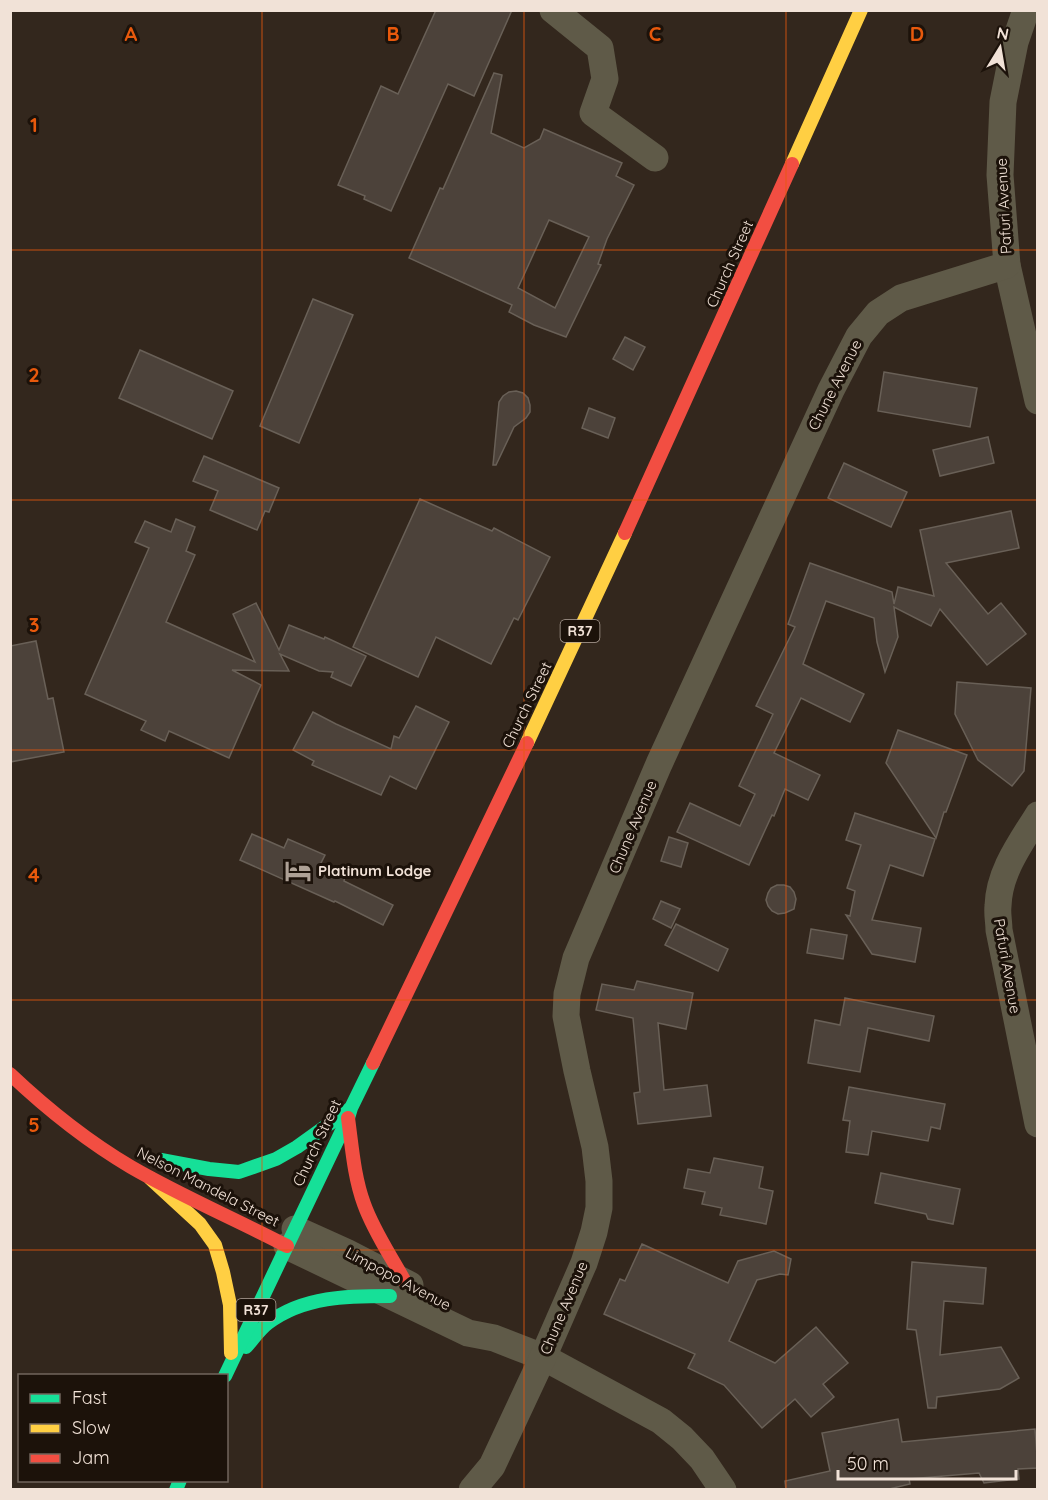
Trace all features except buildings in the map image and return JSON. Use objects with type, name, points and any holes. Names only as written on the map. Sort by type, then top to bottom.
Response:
[{"type":"main road","name":"Church Street","points":[[229,1367],[289,1233],[552,692],[861,10]]},
{"type":"main road","name":"Nelson Mandela Street","points":[[10,1074],[90,1141],[150,1178],[247,1224],[289,1233]]},
{"type":"main road","name":"Nelson Mandela Street","points":[[29,1092],[72,1111]]},
{"type":"main road","name":"Nelson Mandela Street","points":[[204,1182],[157,1157],[209,1169],[240,1172],[276,1159],[349,1113]]},
{"type":"main road","points":[[229,1367],[267,1323],[291,1310],[326,1298],[397,1289],[395,1263],[383,1246],[357,1184],[349,1113]]},
{"type":"main road","points":[[150,1178],[200,1224],[215,1245],[230,1305],[229,1367]]},
{"type":"street","points":[[553,10],[600,48],[605,78],[592,113],[655,158]]},
{"type":"street","name":"Pafuri Avenue","points":[[1026,10],[1015,42],[1003,102],[1000,175],[1007,265],[1038,401]]},
{"type":"street","name":"Chune Avenue","points":[[472,1490],[492,1466],[584,1263],[594,1232],[599,1208],[599,1181],[595,1147],[566,1016],[567,994],[576,958],[659,764],[831,390],[859,336],[878,313],[901,298],[1007,265]]},
{"type":"street","name":"Pafuri Avenue","points":[[1038,816],[1008,864],[999,890],[998,907],[999,930],[1038,1124]]},
{"type":"street","name":"Limpopo Avenue","points":[[289,1233],[397,1289],[468,1333],[494,1338],[543,1357],[661,1421],[682,1438],[702,1459],[723,1490]]},
{"type":"traffic: fast","points":[[226,1374],[373,1063]]},
{"type":"traffic: fast","points":[[161,1160],[239,1172],[276,1159],[297,1147],[350,1109]]},
{"type":"traffic: fast","points":[[246,1347],[268,1323],[296,1307],[342,1297],[390,1296]]},
{"type":"traffic: fast","points":[[176,1490],[179,1482]]},
{"type":"traffic: slow","points":[[792,164],[861,10]]},
{"type":"traffic: slow","points":[[527,743],[625,533]]},
{"type":"traffic: slow","points":[[150,1178],[200,1224],[215,1245],[230,1305],[231,1353]]},
{"type":"traffic: jam","points":[[625,533],[792,164]]},
{"type":"traffic: jam","points":[[373,1063],[527,743]]},
{"type":"traffic: jam","points":[[10,1074],[68,1124],[131,1167],[287,1246]]},
{"type":"traffic: jam","points":[[348,1118],[356,1173],[364,1204],[405,1282]]},
{"type":"place","name":"Platinum Lodge","points":[[298,871]]}]
